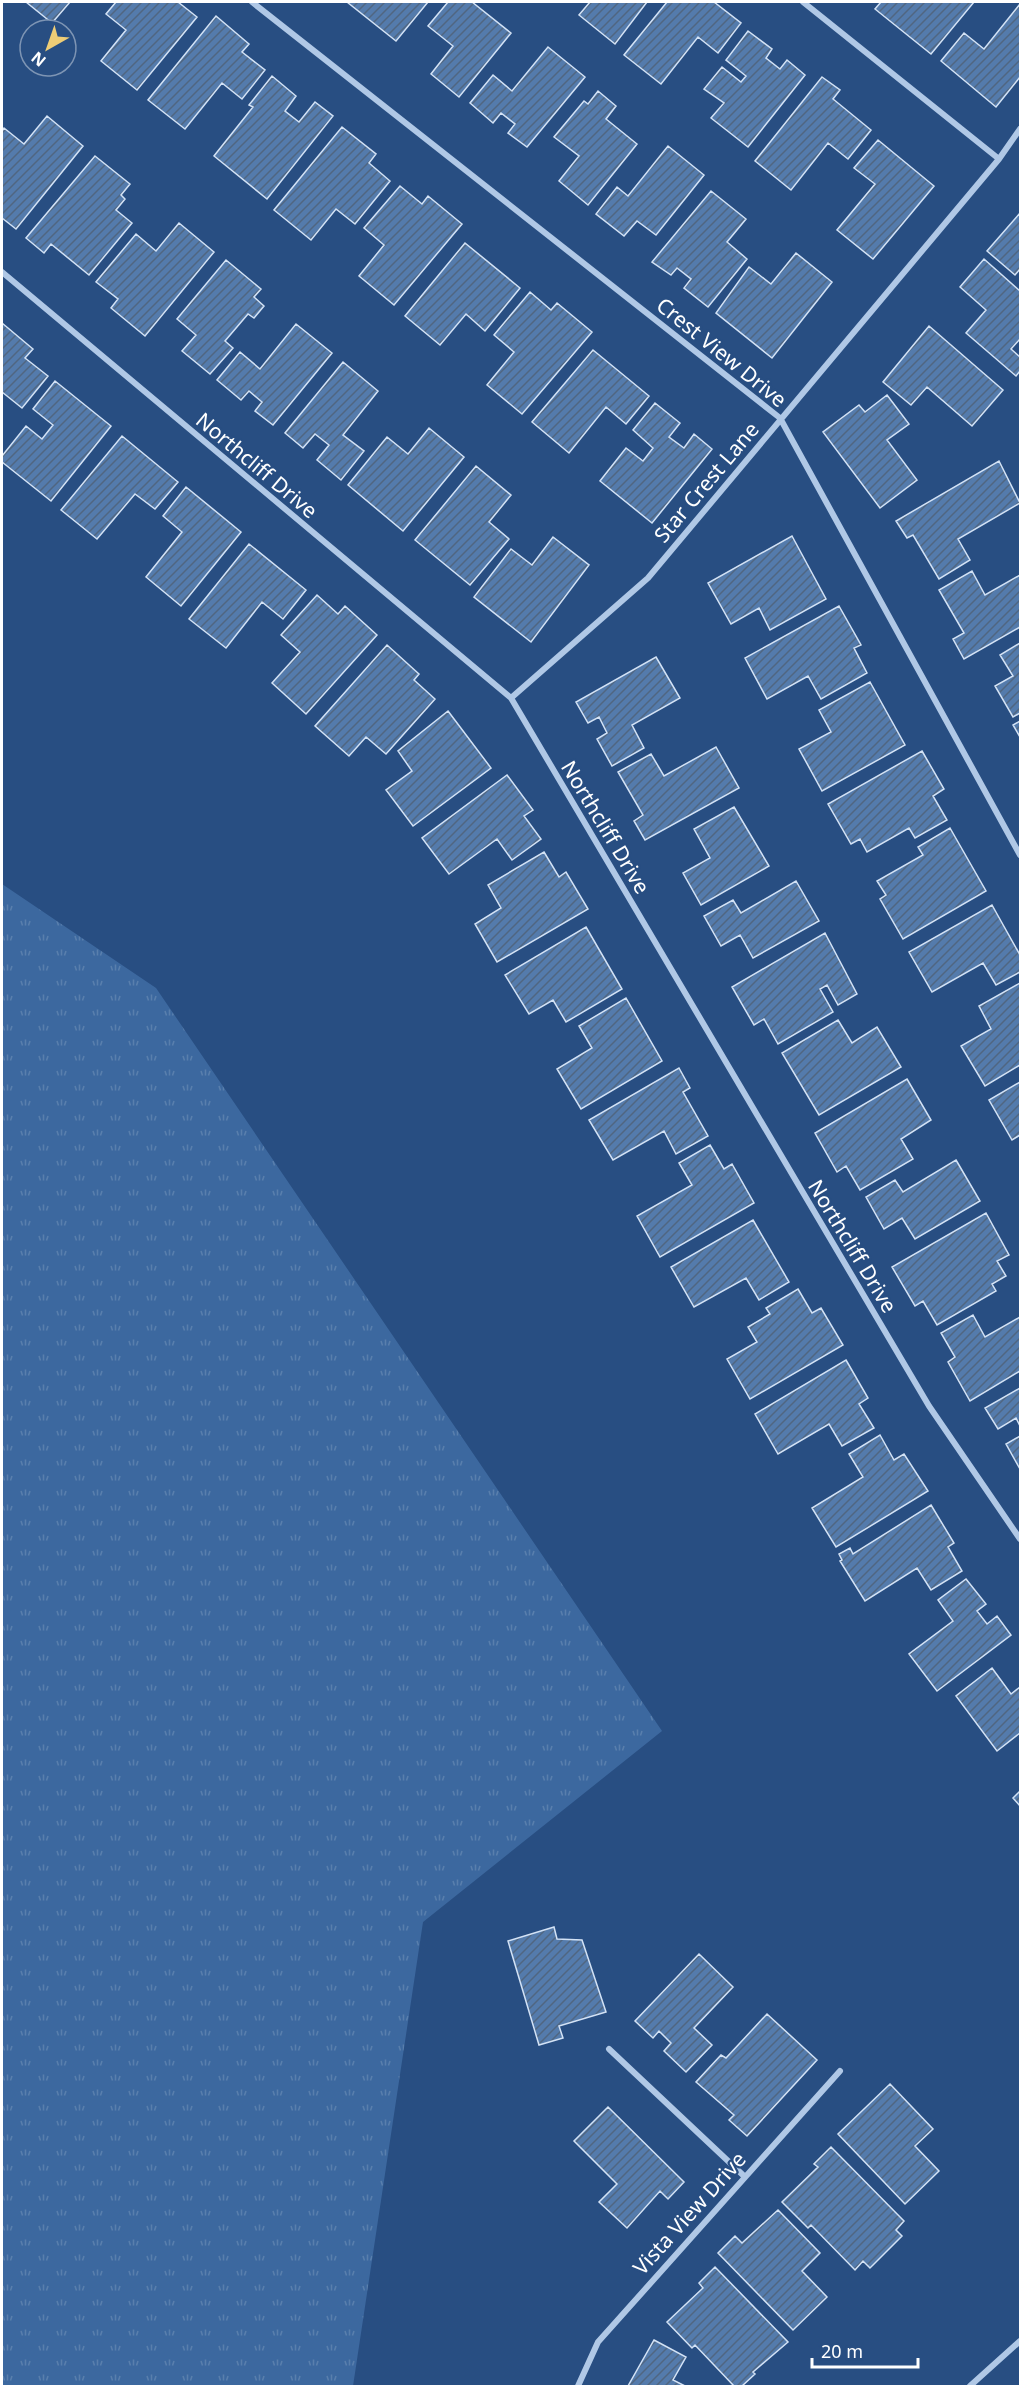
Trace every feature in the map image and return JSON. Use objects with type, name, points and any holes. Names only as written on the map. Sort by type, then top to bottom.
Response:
[{"type":"street","name":"Crest View Drive","points":[[252,2],[780,418],[1020,855]]},
{"type":"street","points":[[803,2],[999,159]]},
{"type":"street","name":"Star Crest Lane","points":[[511,698],[648,578],[999,159],[1020,129]]},
{"type":"street","name":"Northcliff Drive","points":[[2,272],[511,698],[929,1406],[1020,1539]]},
{"type":"street","points":[[609,2049],[744,2176]]},
{"type":"street","name":"Vista View Drive","points":[[578,2386],[598,2342],[840,2071]]},
{"type":"street","points":[[970,2386],[1020,2341]]},
{"type":"green space","points":[[2,884],[156,988],[662,1731],[423,1922],[353,2386],[2,2386]]},
{"type":"building","points":[[26,2],[70,2],[56,18],[46,18]]},
{"type":"building","points":[[116,2],[178,2],[197,17],[137,90],[101,61],[126,30],[106,14]]},
{"type":"building","points":[[347,2],[428,2],[396,41]]},
{"type":"building","points":[[448,2],[472,2],[511,33],[459,97],[431,74],[453,46],[428,26]]},
{"type":"building","points":[[590,2],[647,2],[615,44],[579,15]]},
{"type":"building","points":[[667,2],[714,2],[741,23],[718,53],[698,37],[661,84],[624,55]]},
{"type":"building","points":[[881,2],[974,2],[931,54],[875,9]]},
{"type":"building","points":[[1020,4],[1020,77],[996,107],[941,61],[964,33],[984,49]]},
{"type":"building","points":[[216,16],[249,44],[242,52],[265,70],[242,99],[222,83],[185,129],[148,100]]},
{"type":"building","points":[[748,31],[772,49],[766,58],[780,69],[787,60],[805,75],[748,147],[711,118],[724,103],[704,89],[722,67],[741,82],[746,76],[726,60]]},
{"type":"building","points":[[548,47],[585,77],[527,147],[508,133],[515,124],[501,113],[493,123],[470,103],[493,75],[512,91]]},
{"type":"building","points":[[272,76],[296,96],[285,111],[299,122],[315,102],[333,116],[267,199],[214,156],[253,107],[249,105]]},
{"type":"building","points":[[822,77],[840,90],[833,99],[871,130],[848,159],[828,143],[791,190],[755,161]]},
{"type":"building","points":[[598,91],[616,106],[606,119],[637,144],[588,205],[559,181],[579,156],[554,137],[584,101],[588,104]]},
{"type":"building","points":[[47,116],[83,146],[16,229],[2,218],[2,131],[4,128],[24,144]]},
{"type":"building","points":[[342,127],[376,154],[369,163],[390,181],[355,224],[336,209],[311,240],[274,210]]},
{"type":"building","points":[[878,140],[934,186],[873,259],[837,230],[875,184],[854,168]]},
{"type":"building","points":[[668,146],[704,175],[656,235],[637,221],[624,236],[596,214],[617,187],[628,196]]},
{"type":"building","points":[[95,156],[130,184],[121,195],[125,199],[116,210],[132,223],[89,275],[51,244],[44,253],[26,238]]},
{"type":"building","points":[[400,186],[422,204],[428,196],[462,224],[394,305],[359,276],[384,245],[364,228]]},
{"type":"building","points":[[711,191],[746,219],[727,242],[747,259],[708,307],[684,288],[691,279],[677,268],[671,275],[652,262]]},
{"type":"building","points":[[1020,213],[1020,269],[1015,275],[987,251]]},
{"type":"building","points":[[179,223],[214,252],[145,336],[111,308],[118,299],[96,282],[136,234],[156,251]]},
{"type":"building","points":[[465,243],[520,288],[485,331],[466,314],[440,345],[405,316]]},
{"type":"building","points":[[796,253],[832,282],[772,358],[716,313],[749,267],[771,284]]},
{"type":"building","points":[[984,259],[1020,291],[1020,339],[1011,349],[1020,357],[1020,371],[1016,376],[966,333],[986,310],[960,287]]},
{"type":"building","points":[[226,260],[261,289],[254,297],[264,306],[254,318],[248,314],[225,341],[233,348],[210,374],[182,351],[196,335],[177,319]]},
{"type":"building","points":[[530,292],[551,310],[557,303],[592,332],[522,414],[487,385],[514,352],[494,335]]},
{"type":"building","points":[[2,323],[33,349],[25,358],[48,376],[22,408],[2,392]]},
{"type":"building","points":[[296,324],[332,353],[273,425],[255,411],[262,402],[249,391],[241,400],[217,380],[240,352],[260,369]]},
{"type":"building","points":[[929,326],[1003,390],[972,426],[927,387],[911,405],[883,382]]},
{"type":"building","points":[[593,350],[649,396],[626,424],[606,407],[569,453],[532,422]]},
{"type":"building","points":[[343,362],[378,391],[343,435],[364,451],[341,480],[317,460],[329,445],[315,434],[303,448],[285,433]]},
{"type":"building","points":[[55,381],[111,426],[51,501],[2,462],[2,456],[26,426],[42,439],[53,425],[33,409]]},
{"type":"building","points":[[887,395],[909,424],[887,440],[917,480],[880,508],[823,432],[859,405],[865,412]]},
{"type":"building","points":[[655,403],[680,423],[669,437],[684,448],[694,434],[712,449],[652,523],[600,481],[626,448],[643,461],[653,448],[633,430]]},
{"type":"building","points":[[429,428],[464,457],[403,531],[348,485],[387,437],[408,454]]},
{"type":"building","points":[[122,436],[178,482],[155,509],[135,494],[97,539],[61,510]]},
{"type":"building","points":[[999,461],[1020,503],[958,539],[970,560],[939,579],[913,535],[907,538],[896,521]]},
{"type":"building","points":[[476,466],[511,495],[489,522],[509,539],[470,585],[415,540]]},
{"type":"building","points":[[186,487],[241,532],[181,606],[146,577],[182,532],[163,516]]},
{"type":"building","points":[[792,536],[826,599],[770,630],[759,608],[731,624],[708,583]]},
{"type":"building","points":[[553,537],[589,565],[531,642],[474,597],[511,549],[532,565]]},
{"type":"building","points":[[249,544],[306,590],[283,619],[262,602],[226,648],[189,619]]},
{"type":"building","points":[[972,571],[985,595],[1020,575],[1020,627],[964,659],[953,639],[964,633],[939,590]]},
{"type":"building","points":[[317,595],[338,614],[345,606],[377,635],[306,714],[272,683],[300,652],[281,635]]},
{"type":"building","points":[[839,606],[861,645],[854,648],[867,673],[821,699],[808,676],[767,699],[745,658]]},
{"type":"building","points":[[1020,643],[1020,713],[1013,717],[995,686],[1013,676],[1000,655]]},
{"type":"building","points":[[387,645],[419,674],[414,680],[435,699],[386,754],[366,737],[349,756],[315,726]]},
{"type":"building","points":[[656,657],[680,698],[632,725],[644,748],[612,766],[597,739],[607,733],[599,717],[588,723],[576,702]]},
{"type":"building","points":[[870,682],[905,745],[822,791],[799,749],[831,732],[819,710]]},
{"type":"building","points":[[448,711],[491,768],[413,826],[386,790],[412,771],[398,751]]},
{"type":"building","points":[[1020,721],[1020,737],[1013,725]]},
{"type":"building","points":[[716,747],[739,788],[645,840],[634,821],[643,815],[618,772],[651,754],[664,776]]},
{"type":"building","points":[[922,751],[944,789],[933,796],[947,820],[915,838],[909,828],[867,852],[860,839],[851,844],[828,804]]},
{"type":"building","points":[[507,775],[533,810],[524,816],[541,839],[512,860],[497,839],[449,874],[422,838]]},
{"type":"building","points":[[734,807],[769,866],[701,905],[683,873],[710,858],[694,829]]},
{"type":"building","points":[[950,828],[986,891],[903,939],[880,899],[886,895],[877,881],[923,855],[918,847]]},
{"type":"building","points":[[544,852],[559,877],[566,872],[588,909],[497,962],[475,924],[501,908],[488,885]]},
{"type":"building","points":[[796,881],[819,921],[753,958],[740,935],[721,946],[704,916],[733,900],[741,913]]},
{"type":"building","points":[[992,905],[1020,955],[1020,972],[996,985],[983,963],[932,992],[909,952]]},
{"type":"building","points":[[586,927],[622,989],[566,1022],[553,1000],[529,1014],[505,975]]},
{"type":"building","points":[[825,933],[857,994],[838,1005],[827,985],[820,989],[833,1012],[778,1044],[764,1019],[754,1025],[732,987]]},
{"type":"building","points":[[1020,983],[1020,1065],[985,1086],[961,1046],[991,1029],[979,1006]]},
{"type":"building","points":[[626,998],[662,1061],[581,1109],[557,1069],[592,1048],[579,1026]]},
{"type":"building","points":[[838,1020],[852,1043],[877,1027],[901,1067],[819,1115],[782,1053]]},
{"type":"building","points":[[679,1068],[690,1088],[683,1092],[708,1136],[676,1154],[664,1131],[613,1160],[589,1120]]},
{"type":"building","points":[[907,1079],[931,1120],[901,1139],[913,1159],[860,1190],[846,1166],[837,1172],[815,1133]]},
{"type":"building","points":[[1020,1082],[1020,1135],[1012,1140],[989,1100]]},
{"type":"building","points":[[710,1145],[724,1169],[732,1164],[754,1203],[660,1257],[637,1216],[692,1185],[679,1163]]},
{"type":"building","points":[[956,1160],[980,1201],[915,1239],[902,1218],[884,1229],[866,1197],[895,1180],[903,1192]]},
{"type":"building","points":[[986,1213],[1009,1255],[997,1261],[1006,1276],[992,1284],[996,1291],[937,1325],[923,1301],[915,1306],[892,1267]]},
{"type":"building","points":[[753,1220],[789,1282],[759,1300],[746,1278],[694,1307],[671,1267]]},
{"type":"building","points":[[798,1289],[812,1313],[821,1308],[843,1345],[750,1399],[727,1359],[757,1342],[748,1327],[770,1314],[766,1308]]},
{"type":"building","points":[[973,1315],[985,1337],[1020,1317],[1020,1371],[970,1401],[948,1362],[955,1357],[941,1333]]},
{"type":"building","points":[[846,1360],[868,1398],[859,1404],[874,1428],[842,1446],[829,1424],[778,1454],[755,1414]]},
{"type":"building","points":[[1020,1388],[1020,1426],[1016,1418],[998,1429],[985,1408]]},
{"type":"building","points":[[880,1435],[894,1460],[904,1454],[928,1491],[836,1547],[812,1508],[863,1477],[849,1454]]},
{"type":"building","points":[[1020,1436],[1020,1469],[1006,1444]]},
{"type":"building","points":[[931,1505],[954,1543],[948,1547],[962,1571],[931,1590],[917,1568],[865,1601],[840,1561],[842,1560],[839,1554],[850,1548],[853,1554]]},
{"type":"building","points":[[966,1579],[986,1604],[977,1611],[987,1624],[997,1616],[1011,1635],[937,1691],[909,1654],[953,1621],[938,1600]]},
{"type":"building","points":[[992,1668],[1011,1694],[1020,1687],[1020,1733],[997,1751],[956,1696]]},
{"type":"building","points":[[1020,1791],[1020,1806],[1013,1798]]},
{"type":"building","points":[[554,1927],[557,1939],[582,1940],[606,2012],[559,2026],[563,2038],[539,2045],[508,1941]]},
{"type":"building","points":[[699,1954],[733,1987],[694,2028],[712,2045],[686,2072],[664,2051],[671,2043],[659,2031],[653,2038],[635,2021]]},
{"type":"building","points":[[767,2014],[817,2060],[747,2136],[729,2120],[734,2115],[696,2082],[721,2055],[726,2058]]},
{"type":"building","points":[[890,2084],[933,2129],[915,2146],[939,2171],[905,2204],[838,2134]]},
{"type":"building","points":[[608,2107],[684,2182],[668,2199],[660,2191],[627,2228],[599,2202],[617,2184],[574,2141]]},
{"type":"building","points":[[831,2147],[904,2221],[896,2230],[902,2236],[870,2268],[863,2261],[855,2270],[811,2225],[808,2228],[782,2202],[818,2167],[814,2164]]},
{"type":"building","points":[[778,2210],[820,2253],[802,2271],[827,2297],[793,2330],[718,2253],[735,2236],[742,2243]]},
{"type":"building","points":[[715,2267],[788,2342],[753,2372],[755,2374],[742,2386],[734,2386],[695,2345],[692,2348],[667,2322],[703,2288],[699,2283]]},
{"type":"building","points":[[654,2340],[686,2357],[673,2380],[685,2386],[628,2386]]}]
